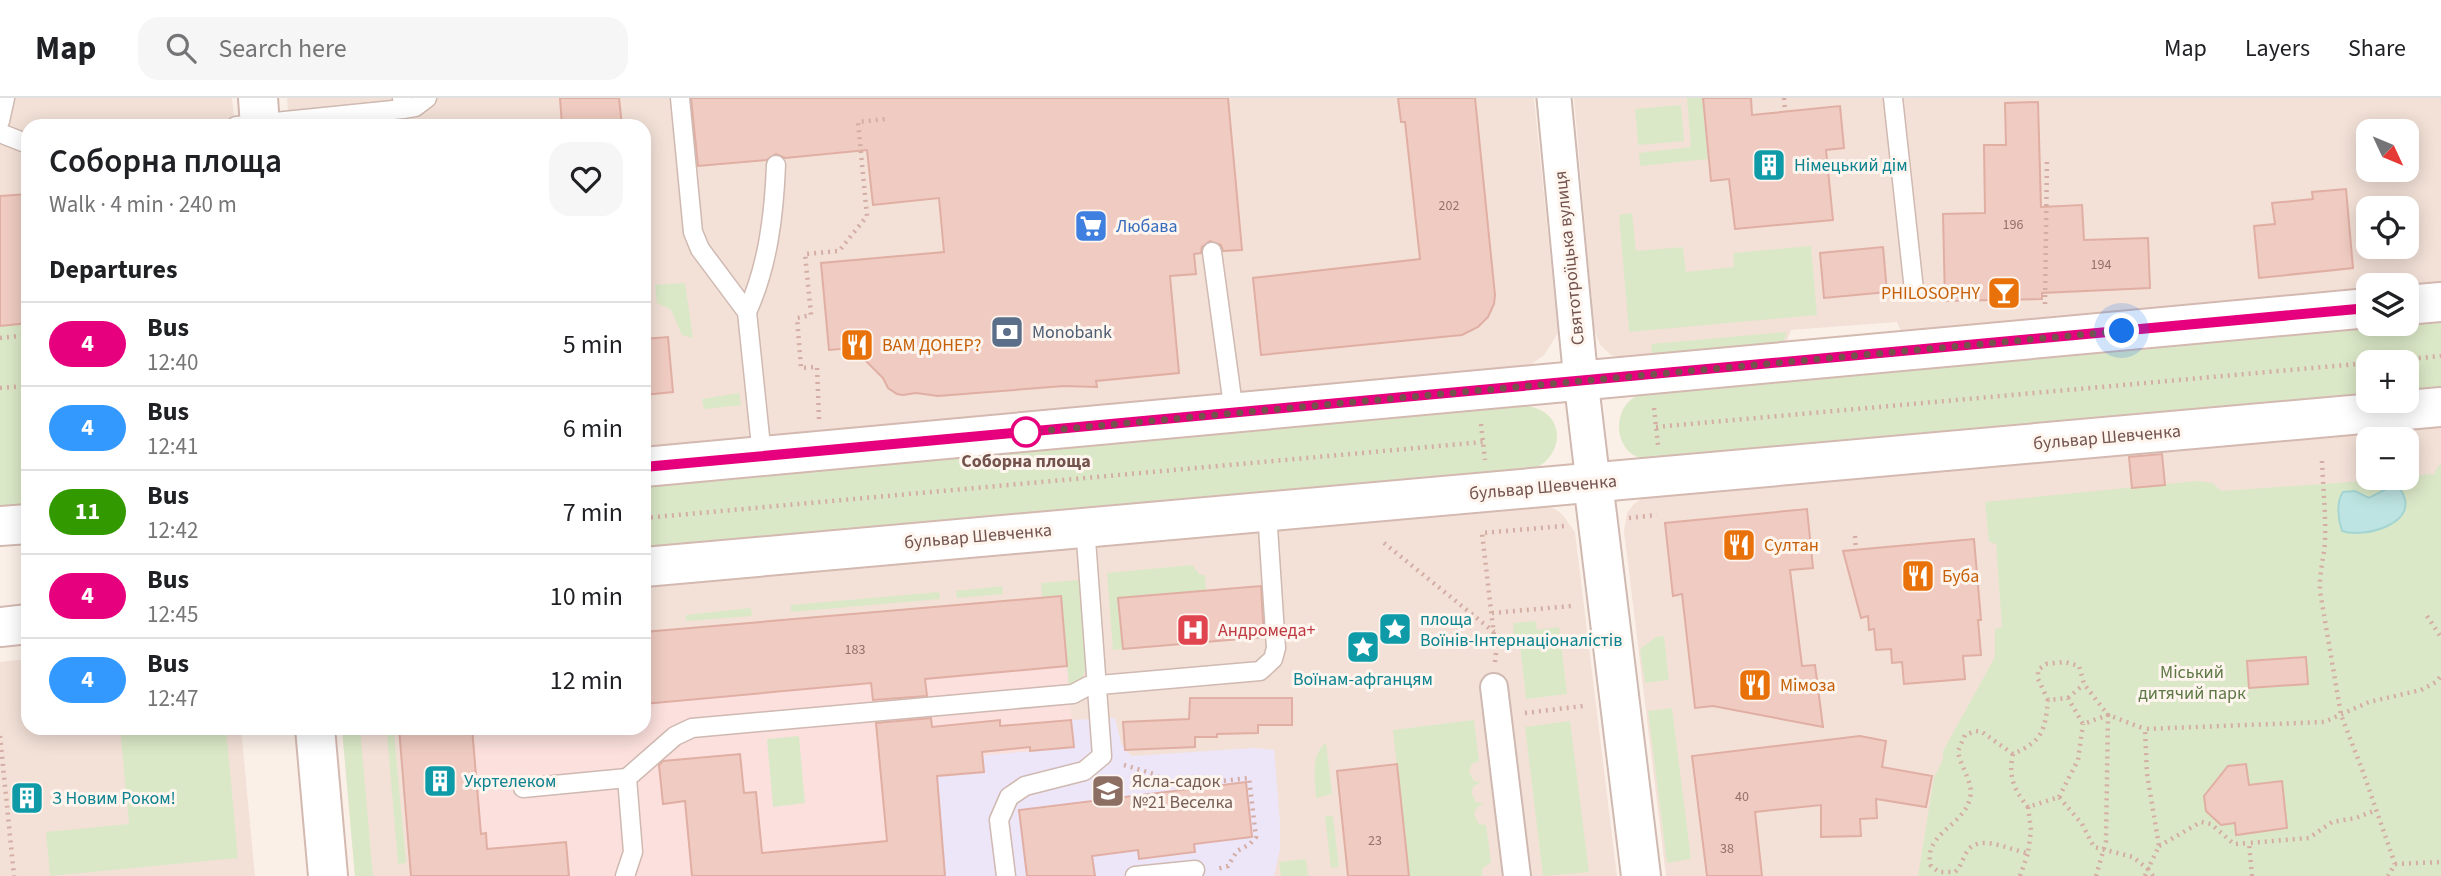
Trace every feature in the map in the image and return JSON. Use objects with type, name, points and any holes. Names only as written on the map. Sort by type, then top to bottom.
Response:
[{"type":"main road","points":[[2419,304],[2441,302]]},
{"type":"main road","points":[[651,466],[2356,309]]},
{"type":"main road","name":"бульвар Шевченка","points":[[651,566],[2441,407]]},
{"type":"main road","name":"Святотроїцька вулиця","points":[[1593,482],[1641,876]]},
{"type":"main road","points":[[0,526],[21,524]]},
{"type":"main road","points":[[0,627],[21,625]]},
{"type":"main road","points":[[315,735],[328,876]]},
{"type":"street","name":"Святотроїцька вулиця","points":[[1554,98],[1593,482]]},
{"type":"street","points":[[1494,687],[1517,876]]},
{"type":"lane","points":[[0,121],[5,98]]},
{"type":"lane","points":[[254,118],[402,103],[415,107],[427,98]]},
{"type":"lane","points":[[680,98],[695,241],[747,312]]},
{"type":"lane","points":[[1893,98],[1914,290]]},
{"type":"lane","points":[[0,133],[21,141]]},
{"type":"lane","points":[[762,456],[747,312],[758,287],[769,238],[775,202],[776,165]]},
{"type":"lane","points":[[1212,252],[1234,413]]},
{"type":"lane","points":[[523,788],[627,778],[675,736],[692,728],[1073,694],[1085,687],[1253,674],[1273,659],[1276,639],[1267,512]]},
{"type":"lane","points":[[1006,876],[999,820],[1009,797],[1025,786],[1084,771],[1102,756],[1085,527]]},
{"type":"lane","points":[[625,876],[633,852],[627,778]]},
{"type":"lane","points":[[1135,876],[1195,870]]},
{"type":"path","points":[[1784,98],[1785,112]]},
{"type":"path","points":[[820,421],[817,367],[801,368],[797,318],[811,315],[805,254],[839,251],[867,216],[858,122],[886,119]]},
{"type":"path","points":[[2045,305],[2047,158]]},
{"type":"path","points":[[0,338],[21,336]]},
{"type":"path","points":[[2419,358],[2441,356]]},
{"type":"path","points":[[1656,427],[2356,364]]},
{"type":"path","points":[[0,388],[21,386]]},
{"type":"path","points":[[651,517],[1483,442]]},
{"type":"path","points":[[2322,461],[2325,530],[2319,591],[2340,715],[2395,864]]},
{"type":"path","points":[[1625,519],[1657,515]]},
{"type":"path","points":[[1496,646],[1482,533],[1572,525]]},
{"type":"path","points":[[1855,536],[1856,550]]},
{"type":"path","points":[[1384,543],[1494,633]]},
{"type":"path","points":[[1492,613],[1571,606]]},
{"type":"path","points":[[2427,617],[2441,637]]},
{"type":"path","points":[[2013,754],[2035,742],[2046,721],[2048,700],[2038,674],[2046,664],[2076,664],[2084,684],[2108,715],[2145,729],[2324,722],[2370,702],[2421,690],[2441,676]]},
{"type":"path","points":[[2048,700],[2068,698],[2084,684]]},
{"type":"path","points":[[2028,807],[2059,797],[2078,760],[2083,724],[2068,698]]},
{"type":"path","points":[[2083,724],[2108,715]]},
{"type":"path","points":[[2096,876],[2104,849],[2108,715]]},
{"type":"path","points":[[2145,729],[2147,774],[2159,846]]},
{"type":"path","points":[[2013,754],[1986,733],[1976,731],[1965,735],[1958,751],[1970,787],[1970,797],[1961,816],[1936,838],[1930,861],[1933,869],[1947,873],[1958,870],[1967,851],[1977,844],[1992,844],[2028,853]]},
{"type":"path","points":[[0,736],[13,876]]},
{"type":"path","points":[[2013,754],[2010,774],[2028,807],[2031,830],[2028,853],[2020,876]]},
{"type":"path","points":[[1102,756],[1154,774],[1176,786],[1249,778],[1255,837],[1251,844],[1237,851],[1228,866],[1195,870]]},
{"type":"path","points":[[2059,797],[2082,824],[2092,844],[2133,857],[2153,876]]},
{"type":"path","points":[[2145,876],[2159,846],[2201,822],[2211,824],[2234,844],[2249,843],[2309,838],[2332,822],[2353,819],[2375,810]]},
{"type":"path","points":[[2249,843],[2252,876]]},
{"type":"path","points":[[2395,864],[2441,862]]},
{"type":"path","points":[[2388,876],[2395,864]]},
{"type":"shaded area","points":[[0,98],[232,98],[234,119],[21,119],[21,505],[0,507]]},
{"type":"shaded area","points":[[287,98],[1534,98],[1558,333],[1544,355],[1532,364],[1518,368],[651,446],[651,119],[288,119]]},
{"type":"shaded area","points":[[1574,98],[2441,98],[2441,287],[2419,289],[2419,273],[2356,273],[2356,294],[1902,334],[1897,322],[1791,330],[1785,345],[1623,358],[1611,355],[1600,345],[1594,329]]},
{"type":"shaded area","points":[[2441,425],[2441,876],[1666,876],[1624,531],[1627,513],[1641,499],[2356,433],[2356,490],[2419,490],[2419,427]]},
{"type":"shaded area","points":[[1543,506],[1553,508],[1562,514],[1575,532],[1617,876],[355,876],[343,735],[651,735],[651,584]]},
{"type":"shaded area","points":[[1061,596],[1074,747],[982,755],[945,863],[945,876],[411,876],[400,735],[651,735],[651,631]]},
{"type":"shaded area","points":[[21,660],[21,735],[242,735],[255,876],[0,876],[0,662]]},
{"type":"shaded area","name":"Ясла-садок №21 Веселка","points":[[1115,718],[1121,743],[1132,756],[1254,748],[1274,750],[1280,849],[1274,876],[945,876],[935,760],[1074,747],[1071,720]]},
{"type":"green space","points":[[1687,98],[1702,98],[1708,159],[1640,166],[1639,153],[1691,147]]},
{"type":"green space","points":[[1681,105],[1684,141],[1638,145],[1635,109]]},
{"type":"green space","points":[[1632,213],[1636,251],[1683,247],[1686,272],[1734,267],[1733,253],[1811,246],[1817,315],[1629,332],[1619,215]]},
{"type":"green space","points":[[685,283],[693,338],[682,335],[671,310],[657,303],[655,285]]},
{"type":"green space","points":[[2441,320],[2441,387],[2419,389],[2419,350],[2356,350],[2356,395],[1646,459],[1635,456],[1627,449],[1619,430],[1624,408],[1641,394],[1745,382],[2356,328],[2356,336],[2419,336],[2419,322]]},
{"type":"green space","points":[[21,324],[21,505],[0,507],[0,326]]},
{"type":"green space","points":[[1787,332],[1783,343],[1652,354],[1651,344]]},
{"type":"green space","points":[[739,393],[741,405],[704,409],[702,399]]},
{"type":"green space","points":[[1523,406],[1536,408],[1547,414],[1557,432],[1553,452],[1534,469],[651,547],[651,483]]},
{"type":"green space","name":"Міський дитячий парк","points":[[2441,464],[2441,876],[1918,876],[1934,778],[1943,759],[1943,751],[1995,657],[1995,629],[2002,627],[1996,544],[1989,542],[1985,502],[2197,481],[2213,483],[2221,491],[2356,482],[2356,490],[2419,490],[2419,475],[2434,474]]},
{"type":"green space","points":[[1192,565],[1200,575],[1205,575],[1206,591],[1119,598],[1123,649],[1113,650],[1107,573]]},
{"type":"green space","points":[[1080,580],[1087,665],[1082,679],[1069,686],[1061,596],[1042,597],[1041,583]]},
{"type":"green space","points":[[1002,586],[1003,594],[957,598],[956,591]]},
{"type":"green space","points":[[939,592],[940,599],[791,612],[791,605]]},
{"type":"green space","points":[[751,608],[752,616],[686,621],[686,615]]},
{"type":"green space","points":[[1536,621],[1537,630],[1559,627],[1567,694],[1526,699],[1520,646],[1515,646],[1513,623]]},
{"type":"green space","points":[[1664,636],[1669,680],[1645,683],[1640,649],[1656,637]]},
{"type":"green space","points":[[1672,708],[1691,859],[1667,863],[1648,711]]},
{"type":"green space","points":[[1474,720],[1479,761],[1472,764],[1469,771],[1474,781],[1481,782],[1474,786],[1471,792],[1476,802],[1484,804],[1477,807],[1474,814],[1479,824],[1486,825],[1491,862],[1482,869],[1482,876],[1409,876],[1393,730]]},
{"type":"green space","points":[[1570,721],[1589,872],[1543,876],[1525,727]]},
{"type":"green space","points":[[121,735],[227,735],[238,858],[50,876],[46,832],[129,824]]},
{"type":"green space","points":[[343,735],[361,735],[373,876],[355,876]]},
{"type":"green space","points":[[387,735],[394,735],[406,863],[398,864]]},
{"type":"green space","points":[[799,736],[805,803],[773,807],[767,739]]},
{"type":"green space","points":[[1326,743],[1332,794],[1316,798],[1316,761]]},
{"type":"green space","points":[[1325,816],[1333,816],[1339,867],[1331,868]]},
{"type":"green space","points":[[1306,859],[1308,876],[1281,876],[1279,862]]},
{"type":"water","points":[[2384,490],[2400,490],[2405,501],[2404,511],[2388,526],[2376,530],[2363,533],[2342,531],[2338,511],[2343,492],[2355,491],[2369,498]]},
{"type":"building","points":[[560,98],[619,98],[621,119],[562,119]]},
{"type":"building","name":"Любава","points":[[691,98],[1228,98],[1242,250],[1223,251],[1221,245],[1210,241],[1202,247],[1201,253],[1194,254],[1196,274],[1170,276],[1179,373],[1096,381],[1097,387],[1064,386],[938,396],[897,394],[888,388],[883,378],[853,348],[829,350],[821,263],[944,252],[939,198],[873,205],[867,150],[785,158],[776,154],[766,160],[698,166]]},
{"type":"building","points":[[1398,98],[1475,98],[1495,295],[1488,317],[1478,327],[1462,335],[1261,355],[1253,278],[1420,259],[1405,122],[1401,122]]},
{"type":"building","name":"Німецький дім","points":[[1703,98],[1751,98],[1752,115],[1840,106],[1844,148],[1826,150],[1833,220],[1735,229],[1729,179],[1711,181]]},
{"type":"building","points":[[2038,102],[2041,207],[2082,205],[2084,240],[2148,238],[2150,288],[2042,293],[2042,299],[1945,301],[1943,214],[1985,213],[1984,145],[2006,145],[2005,103]]},
{"type":"building","points":[[2346,189],[2353,268],[2259,278],[2254,226],[2275,224],[2272,203],[2313,199],[2312,192]]},
{"type":"building","points":[[21,194],[21,324],[0,326],[0,196]]},
{"type":"building","points":[[1883,247],[1887,292],[1824,298],[1820,253]]},
{"type":"building","points":[[668,337],[673,392],[651,394],[651,338]]},
{"type":"building","points":[[2162,454],[2165,485],[2132,488],[2129,457]]},
{"type":"building","points":[[1807,509],[1813,568],[1790,570],[1802,666],[1815,665],[1823,727],[1713,706],[1695,708],[1682,594],[1673,596],[1665,523]]},
{"type":"building","points":[[1974,539],[1981,620],[1978,620],[1981,655],[1963,656],[1965,679],[1904,684],[1902,662],[1892,663],[1891,649],[1876,650],[1874,629],[1869,630],[1868,616],[1861,618],[1843,551]]},
{"type":"building","points":[[1261,586],[1264,637],[1123,649],[1118,598]]},
{"type":"building","points":[[1061,596],[1067,666],[925,679],[927,696],[873,700],[871,683],[651,703],[651,631]]},
{"type":"building","points":[[2306,657],[2308,684],[2249,688],[2247,661]]},
{"type":"building","points":[[1190,698],[1292,698],[1292,725],[1258,725],[1258,733],[1195,737],[1195,747],[1125,750],[1123,722],[1189,719]]},
{"type":"building","points":[[931,718],[932,727],[1000,720],[1000,726],[1071,720],[1074,747],[1030,751],[1030,747],[982,752],[984,772],[937,776],[945,876],[692,876],[685,801],[663,804],[659,765],[663,761],[740,754],[744,793],[756,792],[762,853],[887,841],[876,723]]},
{"type":"building","name":"Укртелеком","points":[[400,735],[473,735],[481,834],[486,833],[487,849],[566,842],[569,876],[411,876]]},
{"type":"building","points":[[1860,736],[1886,741],[1882,767],[1932,776],[1926,807],[1876,799],[1877,818],[1860,819],[1861,836],[1821,837],[1821,805],[1755,812],[1762,876],[1707,876],[1692,756]]},
{"type":"building","points":[[1397,764],[1409,876],[1348,876],[1337,771]]},
{"type":"building","points":[[2246,764],[2249,785],[2282,781],[2287,828],[2236,835],[2235,823],[2221,825],[2206,811],[2204,796],[2228,766]]},
{"type":"building","points":[[1246,782],[1252,837],[1194,844],[1195,852],[1139,859],[1138,850],[1092,856],[1095,876],[1027,876],[1019,810]]},
{"type":"bus line","name":"4","points":[[651,466],[2356,309]]},
{"type":"place","name":"Німецький дім","points":[[1769,165]]},
{"type":"place","name":"Любава","points":[[1091,226]]},
{"type":"place","name":"PHILOSOPHY","points":[[2004,293]]},
{"type":"place","name":"Monobank","points":[[1007,332]]},
{"type":"place","name":"ВАМ ДОНЕР?","points":[[857,345]]},
{"type":"place","name":"Соборна площа","points":[[1026,432]]},
{"type":"place","name":"Султан","points":[[1739,545]]},
{"type":"place","name":"Буба","points":[[1918,576]]},
{"type":"place","name":"площа Воїнів-Інтернаціоналістів","points":[[1395,629]]},
{"type":"place","name":"Андромеда+","points":[[1193,630]]},
{"type":"place","name":"Воїнам-афганцям","points":[[1363,647]]},
{"type":"place","name":"Мімоза","points":[[1755,685]]},
{"type":"place","name":"Укртелеком","points":[[440,781]]},
{"type":"place","name":"Ясла-садок №21 Веселка","points":[[1108,791]]},
{"type":"place","name":"З Новим Роком!","points":[[27,798]]},
{"type":"route","points":[[1026,432],[1020,433],[2122,331]]}]
